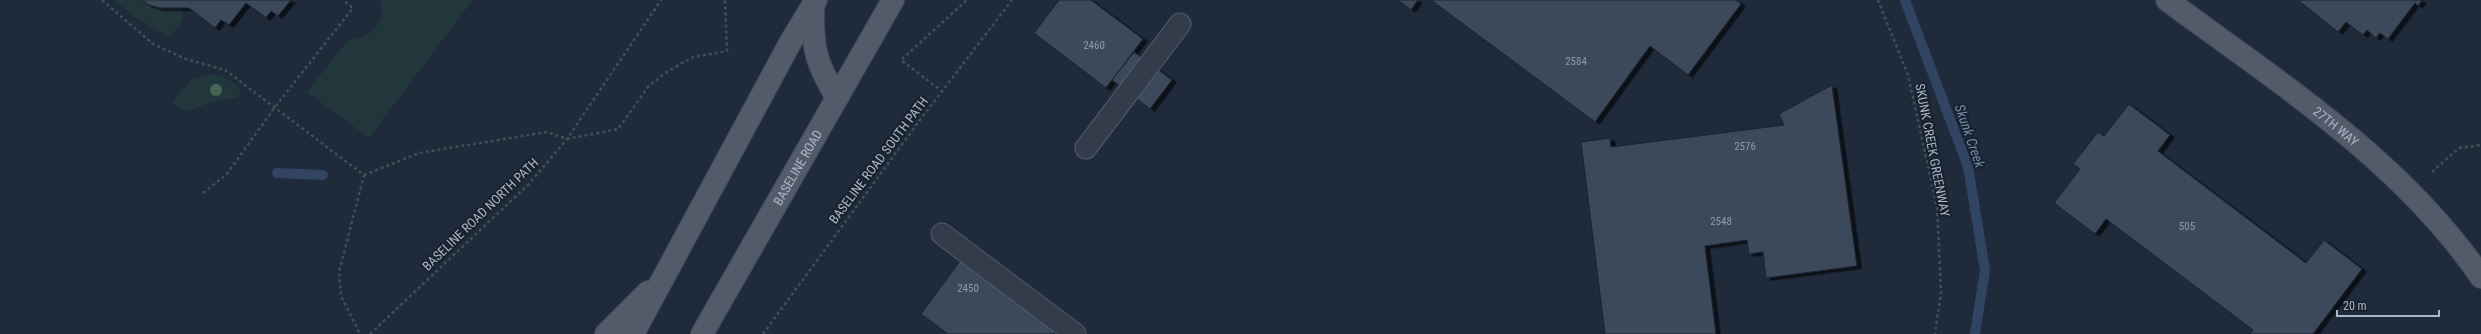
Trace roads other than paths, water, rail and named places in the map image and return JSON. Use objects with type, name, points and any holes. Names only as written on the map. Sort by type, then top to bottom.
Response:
[{"type":"main road","name":"BASELINE ROAD","points":[[702,334],[893,0]]},
{"type":"main road","name":"27TH WAY","points":[[2167,0],[2350,136],[2410,191],[2468,258],[2481,277]]},
{"type":"main road","points":[[815,3],[812,41],[820,70],[837,98]]},
{"type":"main road","points":[[633,334],[815,3]]},
{"type":"main road","points":[[606,334],[664,276]]},
{"type":"lane","points":[[1086,148],[1180,24]]},
{"type":"lane","points":[[942,234],[1075,334]]},
{"type":"waterway","name":"Skunk Creek","points":[[1905,0],[1968,167],[1985,270],[1975,334]]},
{"type":"waterway","points":[[277,173],[323,175]]}]
